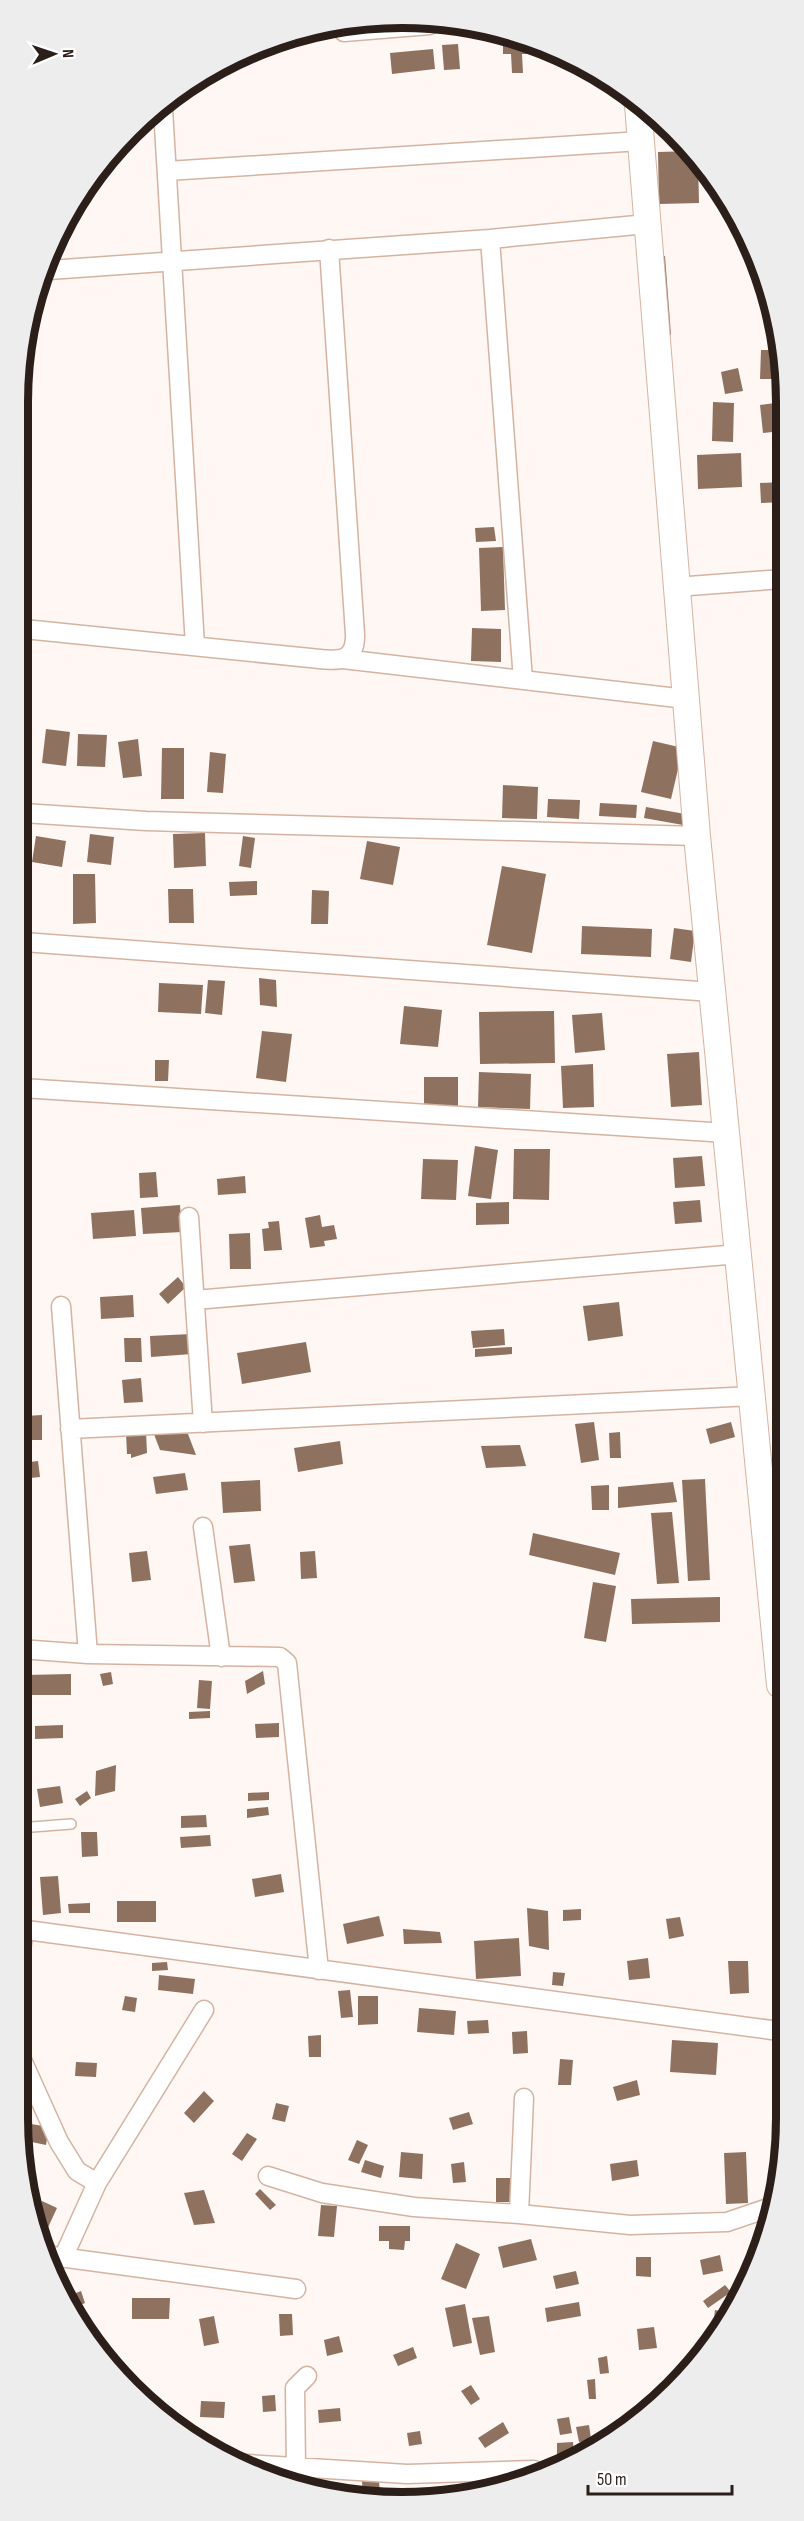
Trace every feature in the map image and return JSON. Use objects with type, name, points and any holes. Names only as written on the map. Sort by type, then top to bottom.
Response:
[{"type":"street","points":[[163,115],[195,646]]},
{"type":"street","points":[[167,171],[643,122],[647,224],[697,836],[753,1396],[776,1601]]},
{"type":"street","points":[[53,270],[490,239],[647,224]]},
{"type":"street","points":[[490,239],[523,680]]},
{"type":"street","points":[[329,249],[356,645],[343,660]]},
{"type":"street","points":[[676,586],[776,579]]},
{"type":"street","points":[[29,629],[343,660],[686,699]]},
{"type":"street","points":[[29,813],[158,822],[697,836]]},
{"type":"street","points":[[29,942],[712,992]]},
{"type":"street","points":[[29,1088],[727,1132]]},
{"type":"street","points":[[189,1217],[203,1423]]},
{"type":"street","points":[[195,1300],[739,1254]]},
{"type":"street","points":[[61,1306],[88,1654]]},
{"type":"street","points":[[70,1429],[753,1396]]},
{"type":"street","points":[[203,1527],[221,1657]]},
{"type":"street","points":[[29,1650],[88,1654],[280,1657],[287,1663],[319,1970]]},
{"type":"street","points":[[29,1931],[776,2031]]},
{"type":"street","points":[[63,2258],[97,2183],[204,2010]]},
{"type":"street","points":[[29,2075],[59,2142],[77,2171],[97,2183]]},
{"type":"street","points":[[519,2214],[524,2098]]},
{"type":"street","points":[[268,2176],[322,2193],[403,2206],[630,2225],[727,2222],[764,2209]]},
{"type":"street","points":[[55,2257],[296,2289]]},
{"type":"street","points":[[296,2468],[295,2388],[307,2376]]},
{"type":"street","points":[[263,2465],[407,2474],[529,2470]]},
{"type":"lane","points":[[29,1827],[71,1824]]},
{"type":"building","points":[[503,43],[531,51],[531,54],[522,54],[523,73],[512,73],[511,54],[503,54]]},
{"type":"building","points":[[458,44],[460,69],[444,70],[442,45]]},
{"type":"building","points":[[433,49],[435,69],[392,74],[390,53]]},
{"type":"building","points":[[679,151],[683,156],[698,175],[699,203],[659,204],[658,152]]},
{"type":"building","points":[[654,256],[665,256],[671,335],[660,335]]},
{"type":"building","points":[[761,350],[772,350],[775,379],[760,379]]},
{"type":"building","points":[[738,368],[743,391],[725,394],[721,372]]},
{"type":"building","points":[[713,402],[734,403],[733,442],[712,441]]},
{"type":"building","points":[[776,403],[776,432],[763,433],[760,405]]},
{"type":"building","points":[[741,453],[742,487],[698,489],[697,455]]},
{"type":"building","points":[[776,482],[776,502],[761,503],[760,483]]},
{"type":"building","points":[[494,527],[496,541],[476,542],[475,528]]},
{"type":"building","points":[[503,547],[505,610],[481,611],[479,548]]},
{"type":"building","points":[[472,628],[501,629],[501,662],[471,661]]},
{"type":"building","points":[[46,729],[70,732],[66,766],[42,763]]},
{"type":"building","points":[[78,734],[107,735],[105,767],[77,766]]},
{"type":"building","points":[[138,739],[142,776],[123,778],[118,742]]},
{"type":"building","points":[[653,741],[683,748],[671,799],[641,792]]},
{"type":"building","points":[[162,748],[184,748],[184,799],[161,799]]},
{"type":"building","points":[[210,752],[226,754],[223,793],[207,792]]},
{"type":"building","points":[[503,785],[538,787],[537,819],[502,818]]},
{"type":"building","points":[[548,799],[580,800],[579,819],[547,817]]},
{"type":"building","points":[[600,803],[637,805],[636,818],[599,816]]},
{"type":"building","points":[[646,807],[685,814],[683,825],[644,818]]},
{"type":"building","points":[[205,833],[206,866],[174,868],[173,834]]},
{"type":"building","points":[[90,834],[114,837],[111,865],[87,862]]},
{"type":"building","points":[[36,836],[66,841],[62,867],[32,862]]},
{"type":"building","points":[[243,836],[255,838],[251,868],[239,866]]},
{"type":"building","points":[[367,841],[400,847],[393,885],[360,879]]},
{"type":"building","points":[[502,866],[546,874],[532,953],[487,945]]},
{"type":"building","points":[[73,874],[95,874],[96,923],[73,924]]},
{"type":"building","points":[[257,881],[257,895],[230,896],[229,882]]},
{"type":"building","points":[[168,889],[193,889],[194,923],[169,923]]},
{"type":"building","points":[[312,890],[329,891],[328,924],[311,924]]},
{"type":"building","points":[[582,926],[652,929],[651,957],[581,954]]},
{"type":"building","points":[[674,928],[695,931],[691,962],[670,959]]},
{"type":"building","points":[[259,978],[276,980],[277,1007],[260,1005]]},
{"type":"building","points":[[208,980],[225,981],[222,1015],[205,1013]]},
{"type":"building","points":[[159,983],[203,985],[201,1014],[158,1012]]},
{"type":"building","points":[[404,1006],[442,1010],[438,1047],[400,1044]]},
{"type":"building","points":[[554,1011],[555,1063],[480,1064],[479,1012]]},
{"type":"building","points":[[602,1013],[605,1050],[575,1053],[572,1015]]},
{"type":"building","points":[[262,1031],[292,1034],[286,1082],[256,1078]]},
{"type":"building","points":[[699,1052],[702,1105],[671,1107],[667,1054]]},
{"type":"building","points":[[155,1060],[169,1060],[168,1081],[155,1081]]},
{"type":"building","points":[[593,1064],[594,1107],[563,1108],[561,1066]]},
{"type":"building","points":[[479,1072],[531,1074],[530,1109],[478,1107]]},
{"type":"building","points":[[424,1077],[458,1077],[458,1110],[424,1110]]},
{"type":"building","points":[[475,1146],[498,1150],[491,1199],[468,1196]]},
{"type":"building","points":[[514,1149],[550,1149],[549,1200],[513,1199]]},
{"type":"building","points":[[702,1156],[705,1186],[675,1188],[673,1158]]},
{"type":"building","points":[[423,1159],[458,1160],[456,1200],[421,1199]]},
{"type":"building","points":[[156,1172],[158,1197],[140,1198],[139,1173]]},
{"type":"building","points":[[245,1176],[246,1193],[218,1195],[217,1179]]},
{"type":"building","points":[[700,1200],[702,1222],[675,1224],[673,1202]]},
{"type":"building","points":[[509,1202],[509,1224],[476,1225],[476,1203]]},
{"type":"building","points":[[180,1205],[182,1232],[143,1234],[141,1208]]},
{"type":"building","points":[[134,1210],[136,1236],[93,1239],[91,1213]]},
{"type":"building","points":[[320,1215],[322,1227],[334,1225],[337,1239],[324,1241],[325,1246],[310,1248],[305,1218]]},
{"type":"building","points":[[279,1221],[282,1250],[264,1251],[262,1229],[269,1228],[268,1222]]},
{"type":"building","points":[[250,1233],[251,1269],[230,1269],[229,1234]]},
{"type":"building","points":[[178,1277],[186,1287],[168,1304],[159,1294]]},
{"type":"building","points":[[133,1295],[134,1317],[101,1319],[100,1297]]},
{"type":"building","points":[[619,1302],[623,1336],[588,1341],[583,1306]]},
{"type":"building","points":[[504,1329],[505,1345],[473,1348],[471,1331]]},
{"type":"building","points":[[191,1334],[192,1354],[151,1357],[150,1336]]},
{"type":"building","points":[[124,1338],[141,1338],[142,1362],[125,1362]]},
{"type":"building","points":[[306,1342],[311,1372],[242,1384],[237,1353]]},
{"type":"building","points":[[512,1347],[512,1354],[475,1357],[475,1349]]},
{"type":"building","points":[[141,1378],[143,1402],[124,1403],[122,1380]]},
{"type":"building","points":[[42,1415],[42,1440],[29,1440],[29,1416]]},
{"type":"building","points":[[594,1422],[599,1460],[581,1463],[575,1424]]},
{"type":"building","points":[[731,1422],[735,1437],[710,1444],[706,1429]]},
{"type":"building","points":[[152,1429],[188,1434],[196,1455],[160,1450]]},
{"type":"building","points":[[146,1432],[147,1453],[131,1458],[131,1454],[127,1454],[126,1433]]},
{"type":"building","points":[[620,1432],[621,1458],[610,1458],[609,1433]]},
{"type":"building","points":[[340,1441],[343,1464],[298,1472],[294,1448]]},
{"type":"building","points":[[520,1445],[526,1466],[486,1468],[481,1446]]},
{"type":"building","points":[[38,1461],[40,1477],[29,1478],[29,1462]]},
{"type":"building","points":[[185,1473],[188,1490],[156,1494],[153,1477]]},
{"type":"building","points":[[705,1479],[710,1580],[688,1581],[682,1480]]},
{"type":"building","points":[[260,1480],[261,1511],[223,1513],[221,1482]]},
{"type":"building","points":[[673,1482],[677,1502],[618,1508],[618,1487]]},
{"type":"building","points":[[609,1485],[609,1510],[592,1510],[591,1486]]},
{"type":"building","points":[[672,1512],[679,1583],[657,1584],[651,1513]]},
{"type":"building","points":[[533,1533],[620,1553],[615,1575],[529,1555]]},
{"type":"building","points":[[250,1544],[255,1581],[234,1583],[229,1546]]},
{"type":"building","points":[[147,1551],[151,1580],[132,1582],[129,1553]]},
{"type":"building","points":[[315,1551],[317,1578],[301,1579],[300,1552]]},
{"type":"building","points":[[593,1582],[616,1586],[606,1642],[584,1638]]},
{"type":"building","points":[[720,1597],[720,1622],[632,1624],[631,1599]]},
{"type":"building","points":[[263,1671],[265,1684],[247,1694],[245,1681]]},
{"type":"building","points":[[111,1672],[113,1684],[103,1686],[100,1674]]},
{"type":"building","points":[[71,1674],[71,1695],[29,1695],[29,1675]]},
{"type":"building","points":[[199,1680],[212,1681],[210,1709],[197,1708]]},
{"type":"building","points":[[210,1711],[210,1718],[189,1719],[189,1712]]},
{"type":"building","points":[[279,1723],[279,1737],[256,1738],[255,1724]]},
{"type":"building","points":[[63,1725],[63,1738],[35,1739],[35,1726]]},
{"type":"building","points":[[116,1765],[115,1791],[95,1796],[96,1771]]},
{"type":"building","points":[[60,1786],[63,1803],[40,1807],[37,1789]]},
{"type":"building","points":[[87,1791],[91,1798],[80,1806],[75,1799]]},
{"type":"building","points":[[269,1792],[269,1800],[248,1801],[248,1793]]},
{"type":"building","points":[[268,1807],[269,1815],[247,1818],[247,1809]]},
{"type":"building","points":[[206,1815],[207,1827],[181,1828],[181,1816]]},
{"type":"building","points":[[81,1832],[97,1832],[98,1856],[82,1857]]},
{"type":"building","points":[[210,1835],[211,1846],[181,1848],[180,1837]]},
{"type":"building","points":[[281,1874],[284,1892],[255,1897],[252,1879]]},
{"type":"building","points":[[58,1876],[61,1913],[43,1915],[40,1877]]},
{"type":"building","points":[[117,1901],[156,1901],[156,1922],[117,1922]]},
{"type":"building","points":[[90,1903],[90,1913],[69,1913],[68,1904]]},
{"type":"building","points":[[527,1908],[548,1911],[549,1950],[529,1946]]},
{"type":"building","points":[[581,1909],[581,1920],[563,1921],[563,1910]]},
{"type":"building","points":[[379,1916],[384,1936],[347,1944],[343,1924]]},
{"type":"building","points":[[680,1917],[684,1936],[669,1939],[666,1919]]},
{"type":"building","points":[[403,1929],[440,1932],[442,1943],[404,1944]]},
{"type":"building","points":[[519,1938],[521,1976],[476,1979],[474,1941]]},
{"type":"building","points":[[648,1958],[650,1978],[629,1980],[627,1961]]},
{"type":"building","points":[[728,1961],[748,1961],[749,1993],[730,1994]]},
{"type":"building","points":[[167,1962],[168,1970],[152,1971],[152,1963]]},
{"type":"building","points":[[553,1972],[565,1973],[563,1986],[552,1985]]},
{"type":"building","points":[[159,1975],[195,1979],[193,1994],[158,1990]]},
{"type":"building","points":[[350,1990],[353,2017],[341,2018],[338,1991]]},
{"type":"building","points":[[125,1996],[137,1998],[135,2012],[122,2010]]},
{"type":"building","points":[[358,1996],[378,1996],[378,2024],[358,2025]]},
{"type":"building","points":[[419,2008],[456,2011],[454,2035],[417,2032]]},
{"type":"building","points":[[488,2020],[489,2033],[468,2034],[467,2021]]},
{"type":"building","points":[[527,2031],[528,2053],[513,2054],[512,2032]]},
{"type":"building","points":[[321,2035],[321,2057],[309,2057],[308,2036]]},
{"type":"building","points":[[672,2040],[718,2043],[716,2075],[670,2072]]},
{"type":"building","points":[[560,2059],[573,2060],[571,2085],[558,2085]]},
{"type":"building","points":[[76,2062],[97,2063],[96,2077],[75,2076]]},
{"type":"building","points":[[637,2080],[640,2095],[617,2101],[613,2087]]},
{"type":"building","points":[[204,2091],[214,2101],[194,2123],[184,2113]]},
{"type":"building","points":[[276,2103],[289,2106],[285,2122],[272,2119]]},
{"type":"building","points":[[469,2112],[473,2124],[453,2130],[449,2118]]},
{"type":"building","points":[[29,2124],[49,2127],[46,2145],[29,2141]]},
{"type":"building","points":[[247,2133],[257,2139],[242,2161],[232,2154]]},
{"type":"building","points":[[357,2140],[368,2145],[359,2164],[348,2160]]},
{"type":"building","points":[[401,2152],[423,2154],[422,2179],[399,2177]]},
{"type":"building","points":[[746,2152],[748,2203],[726,2204],[724,2153]]},
{"type":"building","points":[[365,2160],[384,2166],[381,2178],[361,2172]]},
{"type":"building","points":[[637,2160],[639,2176],[612,2181],[610,2164]]},
{"type":"building","points":[[464,2162],[466,2182],[453,2183],[451,2164]]},
{"type":"building","points":[[496,2178],[511,2178],[510,2202],[496,2202]]},
{"type":"building","points":[[260,2189],[276,2205],[270,2210],[255,2194]]},
{"type":"building","points":[[204,2190],[215,2223],[194,2225],[184,2193]]},
{"type":"building","points":[[42,2201],[57,2208],[46,2232],[41,2216],[39,2208]]},
{"type":"building","points":[[321,2205],[337,2206],[334,2237],[318,2236]]},
{"type":"building","points":[[379,2226],[410,2226],[410,2241],[405,2241],[404,2250],[389,2249],[389,2241],[379,2241]]},
{"type":"building","points":[[531,2239],[537,2260],[503,2268],[498,2247]]},
{"type":"building","points":[[456,2243],[480,2254],[466,2289],[441,2279]]},
{"type":"building","points":[[720,2255],[723,2271],[703,2275],[700,2260]]},
{"type":"building","points":[[636,2257],[651,2257],[651,2277],[636,2276]]},
{"type":"building","points":[[576,2271],[579,2284],[556,2289],[553,2276]]},
{"type":"building","points":[[725,2285],[731,2292],[708,2308],[703,2301]]},
{"type":"building","points":[[81,2291],[85,2303],[79,2306],[73,2294]]},
{"type":"building","points":[[132,2298],[170,2298],[169,2319],[132,2319]]},
{"type":"building","points":[[579,2302],[581,2316],[547,2322],[545,2308]]},
{"type":"building","points":[[465,2304],[472,2343],[453,2347],[445,2308]]},
{"type":"building","points":[[715,2310],[722,2311],[713,2327]]},
{"type":"building","points":[[279,2314],[292,2314],[293,2335],[280,2336]]},
{"type":"building","points":[[214,2316],[219,2343],[204,2346],[199,2319]]},
{"type":"building","points":[[489,2316],[495,2352],[480,2355],[472,2318]]},
{"type":"building","points":[[654,2327],[657,2348],[639,2350],[637,2329]]},
{"type":"building","points":[[339,2336],[343,2352],[327,2356],[324,2340]]},
{"type":"building","points":[[413,2347],[417,2358],[398,2366],[393,2355]]},
{"type":"building","points":[[607,2356],[609,2373],[600,2374],[598,2358]]},
{"type":"building","points":[[595,2379],[596,2399],[589,2399],[587,2380]]},
{"type":"building","points":[[471,2385],[480,2399],[471,2405],[461,2391]]},
{"type":"building","points":[[275,2395],[276,2411],[263,2412],[262,2396]]},
{"type":"building","points":[[201,2401],[225,2402],[224,2418],[200,2417]]},
{"type":"building","points":[[340,2408],[341,2421],[319,2423],[318,2410]]},
{"type":"building","points":[[569,2417],[572,2433],[560,2435],[557,2419]]},
{"type":"building","points":[[503,2422],[509,2433],[485,2448],[478,2438]]},
{"type":"building","points":[[589,2425],[591,2439],[596,2438],[590,2441],[579,2442],[576,2427]]},
{"type":"building","points":[[420,2431],[422,2444],[409,2446],[407,2433]]},
{"type":"building","points":[[573,2442],[574,2450],[557,2454],[557,2443]]},
{"type":"building","points":[[379,2480],[380,2492],[363,2490],[362,2481]]}]
